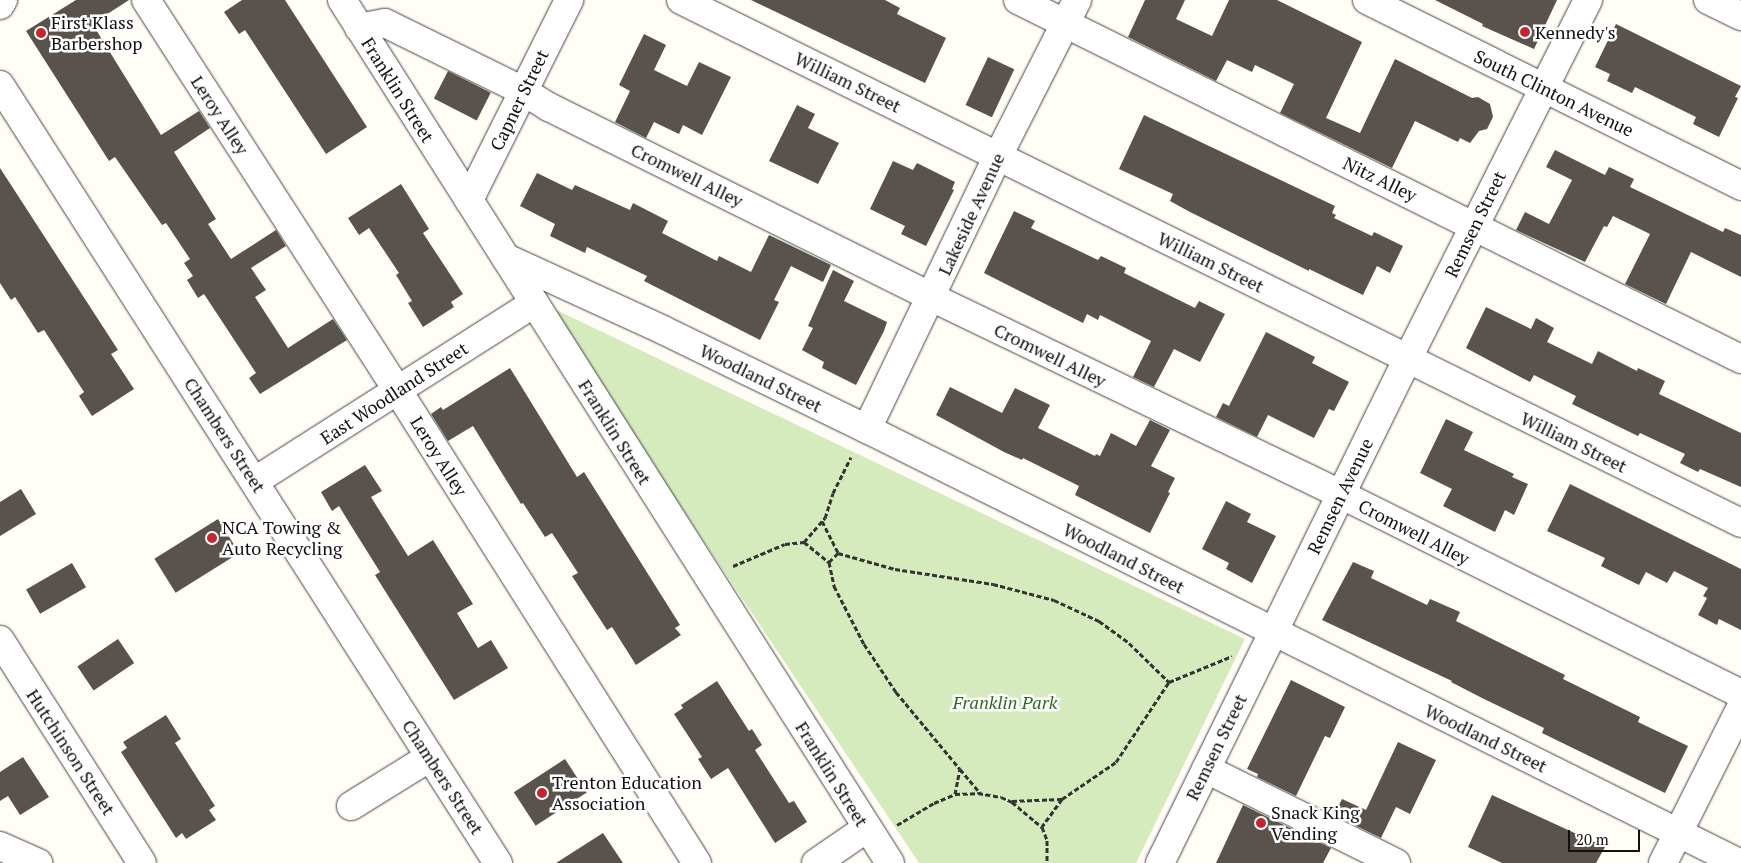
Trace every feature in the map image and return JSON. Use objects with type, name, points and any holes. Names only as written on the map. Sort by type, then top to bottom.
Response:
[{"type":"street","points":[[0,5],[3,0]]},
{"type":"street","name":"Leroy Alley","points":[[146,0],[398,391],[697,863]]},
{"type":"street","name":"Franklin Street","points":[[342,0],[890,863]]},
{"type":"street","name":"Capner Street","points":[[469,200],[569,0]]},
{"type":"street","name":"William Street","points":[[681,0],[1130,223],[1295,302],[1407,360],[1741,523]]},
{"type":"street","name":"Nitz Alley","points":[[1018,0],[1741,359]]},
{"type":"street","name":"Lakeside Avenue","points":[[867,429],[998,156],[1077,0]]},
{"type":"street","name":"South Clinton Avenue","points":[[1366,0],[1741,186]]},
{"type":"street","points":[[1544,88],[1588,0]]},
{"type":"street","points":[[1708,0],[1741,16]]},
{"type":"street","name":"Cromwell Alley","points":[[359,28],[385,23],[523,91],[549,107],[931,297],[1340,494],[1741,694]]},
{"type":"street","name":"Chambers Street","points":[[0,84],[498,863]]},
{"type":"street","name":"Remsen Street","points":[[1407,360],[1544,88]]},
{"type":"street","name":"Woodland Street","points":[[506,258],[663,330],[867,429],[1739,863]]},
{"type":"street","name":"East Woodland Street","points":[[255,481],[534,303]]},
{"type":"street","name":"Remsen Avenue","points":[[1272,632],[1407,360]]},
{"type":"street","name":"Remsen Street","points":[[1160,863],[1272,632]]},
{"type":"street","name":"Hutchinson Street","points":[[0,640],[142,863]]},
{"type":"street","points":[[1663,863],[1741,707]]},
{"type":"street","points":[[351,806],[430,757]]},
{"type":"street","points":[[1206,769],[1396,863]]},
{"type":"street","points":[[816,863],[867,828]]},
{"type":"street","points":[[0,846],[38,863]]},
{"type":"path","points":[[733,566],[785,544],[804,542],[822,521],[851,457]]},
{"type":"path","points":[[822,521],[838,553],[896,569],[993,584],[1054,600],[1099,621],[1130,643],[1169,682]]},
{"type":"path","points":[[804,542],[829,562],[834,586],[864,644],[902,700],[981,794]]},
{"type":"path","points":[[829,562],[838,553]]},
{"type":"path","points":[[1042,827],[1062,799],[1116,762],[1169,682],[1232,656]]},
{"type":"path","points":[[955,794],[960,769]]},
{"type":"path","points":[[897,824],[934,803],[955,794],[981,794],[1009,801],[1062,799]]},
{"type":"path","points":[[1009,801],[1042,827],[1047,840],[1047,863]]},
{"type":"green space","name":"Franklin Park","points":[[546,305],[1245,639],[1136,863],[919,863]]},
{"type":"building","points":[[76,0],[129,0],[98,20],[100,24],[95,28],[161,135],[199,111],[210,128],[174,152],[216,219],[208,224],[231,259],[276,230],[286,246],[251,268],[266,290],[255,297],[288,348],[333,319],[347,340],[260,394],[249,378],[256,373],[204,294],[198,298],[187,280],[193,276],[184,263],[190,259],[166,223],[162,225],[115,157],[109,161],[26,31]]},
{"type":"building","points":[[242,0],[285,0],[367,127],[326,154],[245,30],[239,34],[224,12]]},
{"type":"building","points":[[751,0],[885,0],[900,8],[897,14],[946,38],[925,83]]},
{"type":"building","points":[[1145,0],[1185,0],[1176,19],[1212,36],[1229,0],[1277,0],[1362,42],[1326,118],[1360,133],[1395,59],[1472,98],[1478,97],[1490,104],[1493,117],[1487,129],[1479,131],[1470,143],[1460,138],[1458,142],[1415,121],[1392,168],[1280,113],[1294,84],[1255,65],[1252,72],[1227,60],[1216,81],[1128,37]]},
{"type":"building","points":[[1435,0],[1557,0],[1534,49],[1482,26],[1483,24]]},
{"type":"building","points":[[1616,24],[1741,86],[1735,97],[1738,98],[1719,137],[1693,124],[1696,117],[1635,87],[1632,93],[1607,81],[1610,74],[1595,67]]},
{"type":"building","points":[[644,34],[666,45],[654,70],[687,86],[699,62],[731,77],[702,135],[683,125],[679,134],[654,122],[646,138],[615,122],[630,91],[619,85]]},
{"type":"building","points":[[988,57],[1014,69],[992,117],[966,105]]},
{"type":"building","points":[[448,71],[491,93],[477,120],[434,99]]},
{"type":"building","points":[[797,105],[815,114],[808,128],[839,143],[818,184],[769,161]]},
{"type":"building","points":[[1144,115],[1335,206],[1332,213],[1336,215],[1334,218],[1372,236],[1374,232],[1403,246],[1390,273],[1377,266],[1363,295],[1309,269],[1309,271],[1190,212],[1170,201],[1173,194],[1119,169]]},
{"type":"building","points":[[1555,150],[1605,175],[1609,167],[1634,179],[1630,187],[1723,232],[1725,228],[1741,235],[1741,277],[1691,252],[1666,304],[1625,284],[1650,234],[1613,216],[1607,227],[1604,226],[1585,262],[1516,230],[1525,212],[1549,224],[1572,180],[1546,167]]},
{"type":"building","points":[[893,161],[913,170],[917,163],[955,182],[952,189],[954,190],[926,246],[901,234],[905,226],[870,209]]},
{"type":"building","points":[[0,168],[118,350],[111,354],[134,389],[92,416],[79,396],[84,392],[44,330],[38,333],[15,297],[11,300],[0,283]]},
{"type":"building","points":[[537,173],[572,190],[575,185],[630,210],[633,203],[668,221],[662,233],[717,261],[719,256],[751,272],[769,235],[831,265],[823,282],[791,266],[774,300],[779,302],[760,340],[644,281],[647,276],[587,247],[585,253],[550,236],[555,224],[520,206]]},
{"type":"building","points":[[401,184],[429,229],[423,233],[463,294],[451,302],[454,307],[423,327],[408,303],[412,301],[396,275],[399,273],[369,228],[359,235],[348,218]]},
{"type":"building","points":[[1014,211],[1035,221],[1031,228],[1098,260],[1101,256],[1126,268],[1124,273],[1195,308],[1199,301],[1225,314],[1200,362],[1174,349],[1154,387],[1133,377],[1151,341],[1100,315],[1098,320],[1087,314],[1083,323],[984,273]]},
{"type":"building","points":[[833,270],[854,281],[844,301],[887,322],[856,385],[822,368],[824,362],[802,350],[813,328],[808,326]]},
{"type":"building","points":[[1486,307],[1531,329],[1536,318],[1554,328],[1547,342],[1592,364],[1598,351],[1637,371],[1638,368],[1665,381],[1659,394],[1741,433],[1741,487],[1700,469],[1698,472],[1680,463],[1685,454],[1640,433],[1638,436],[1572,404],[1576,396],[1534,375],[1530,382],[1466,348]]},
{"type":"building","points":[[1266,332],[1315,357],[1312,363],[1349,382],[1334,411],[1329,409],[1314,438],[1268,415],[1257,437],[1216,417],[1223,403],[1229,406]]},
{"type":"building","points":[[510,368],[577,477],[584,472],[680,625],[675,628],[681,635],[636,665],[612,627],[607,630],[572,576],[578,573],[552,533],[545,537],[523,503],[521,504],[473,426],[448,441],[431,414],[441,407],[443,410]]},
{"type":"building","points":[[950,387],[1002,413],[1015,388],[1050,405],[1038,428],[1095,456],[1096,454],[1100,456],[1111,433],[1136,446],[1150,420],[1170,430],[1151,466],[1175,478],[1168,492],[1170,493],[1150,533],[1075,495],[1079,486],[1023,458],[1022,460],[1004,452],[936,415]]},
{"type":"building","points":[[1446,419],[1473,432],[1464,450],[1514,474],[1512,477],[1528,484],[1514,515],[1505,510],[1495,532],[1443,506],[1452,489],[1420,473]]},
{"type":"building","points":[[365,465],[382,491],[371,497],[408,556],[433,540],[473,604],[457,613],[478,648],[491,640],[508,668],[454,700],[375,575],[380,572],[339,506],[332,511],[321,492]]},
{"type":"building","points":[[1570,484],[1741,569],[1741,630],[1719,619],[1717,625],[1698,615],[1707,598],[1703,596],[1708,588],[1674,571],[1667,583],[1646,572],[1639,585],[1601,566],[1605,558],[1547,531]]},
{"type":"building","points":[[21,489],[36,514],[0,536],[0,502]]},
{"type":"building","points":[[1226,501],[1251,514],[1247,522],[1276,536],[1252,583],[1226,569],[1229,563],[1202,549]]},
{"type":"building","points":[[218,519],[239,553],[176,593],[154,559]]},
{"type":"building","points":[[1353,562],[1374,571],[1371,578],[1427,605],[1430,599],[1460,612],[1456,621],[1565,675],[1563,679],[1640,717],[1638,722],[1688,746],[1665,793],[1542,733],[1544,728],[1452,681],[1322,620]]},
{"type":"building","points":[[72,563],[86,587],[40,614],[26,590]]},
{"type":"building","points":[[118,639],[134,663],[94,690],[77,666]]},
{"type":"building","points":[[1291,680],[1345,707],[1330,738],[1325,736],[1296,796],[1257,777],[1258,774],[1247,769]]},
{"type":"building","points":[[717,681],[749,731],[752,729],[762,745],[755,750],[789,803],[794,801],[807,822],[775,843],[728,768],[711,779],[698,759],[702,757],[674,714],[683,708],[681,705]]},
{"type":"building","points":[[166,715],[181,739],[175,743],[215,806],[209,810],[216,820],[186,839],[182,833],[176,838],[121,752],[127,748],[123,742]]},
{"type":"building","points":[[1398,742],[1436,760],[1410,814],[1396,807],[1381,838],[1334,815],[1342,799],[1366,810]]},
{"type":"building","points":[[23,757],[49,797],[20,815],[8,796],[0,801],[0,772]]},
{"type":"building","points":[[565,759],[587,793],[536,826],[514,792]]},
{"type":"building","points":[[1492,795],[1605,847],[1596,863],[1502,863],[1468,847]]},
{"type":"building","name":"Snack King Vending","points":[[1243,805],[1331,848],[1323,863],[1216,863]]},
{"type":"building","points":[[603,833],[623,863],[556,863]]},
{"type":"place","name":"Kennedy's","points":[[1525,32]]},
{"type":"place","name":"First Klass Barbershop","points":[[41,33]]},
{"type":"place","name":"NCA Towing & Auto Recycling","points":[[212,538]]},
{"type":"place","name":"Trenton Education Association","points":[[542,793]]},
{"type":"place","name":"Snack King Vending","points":[[1261,823]]}]
